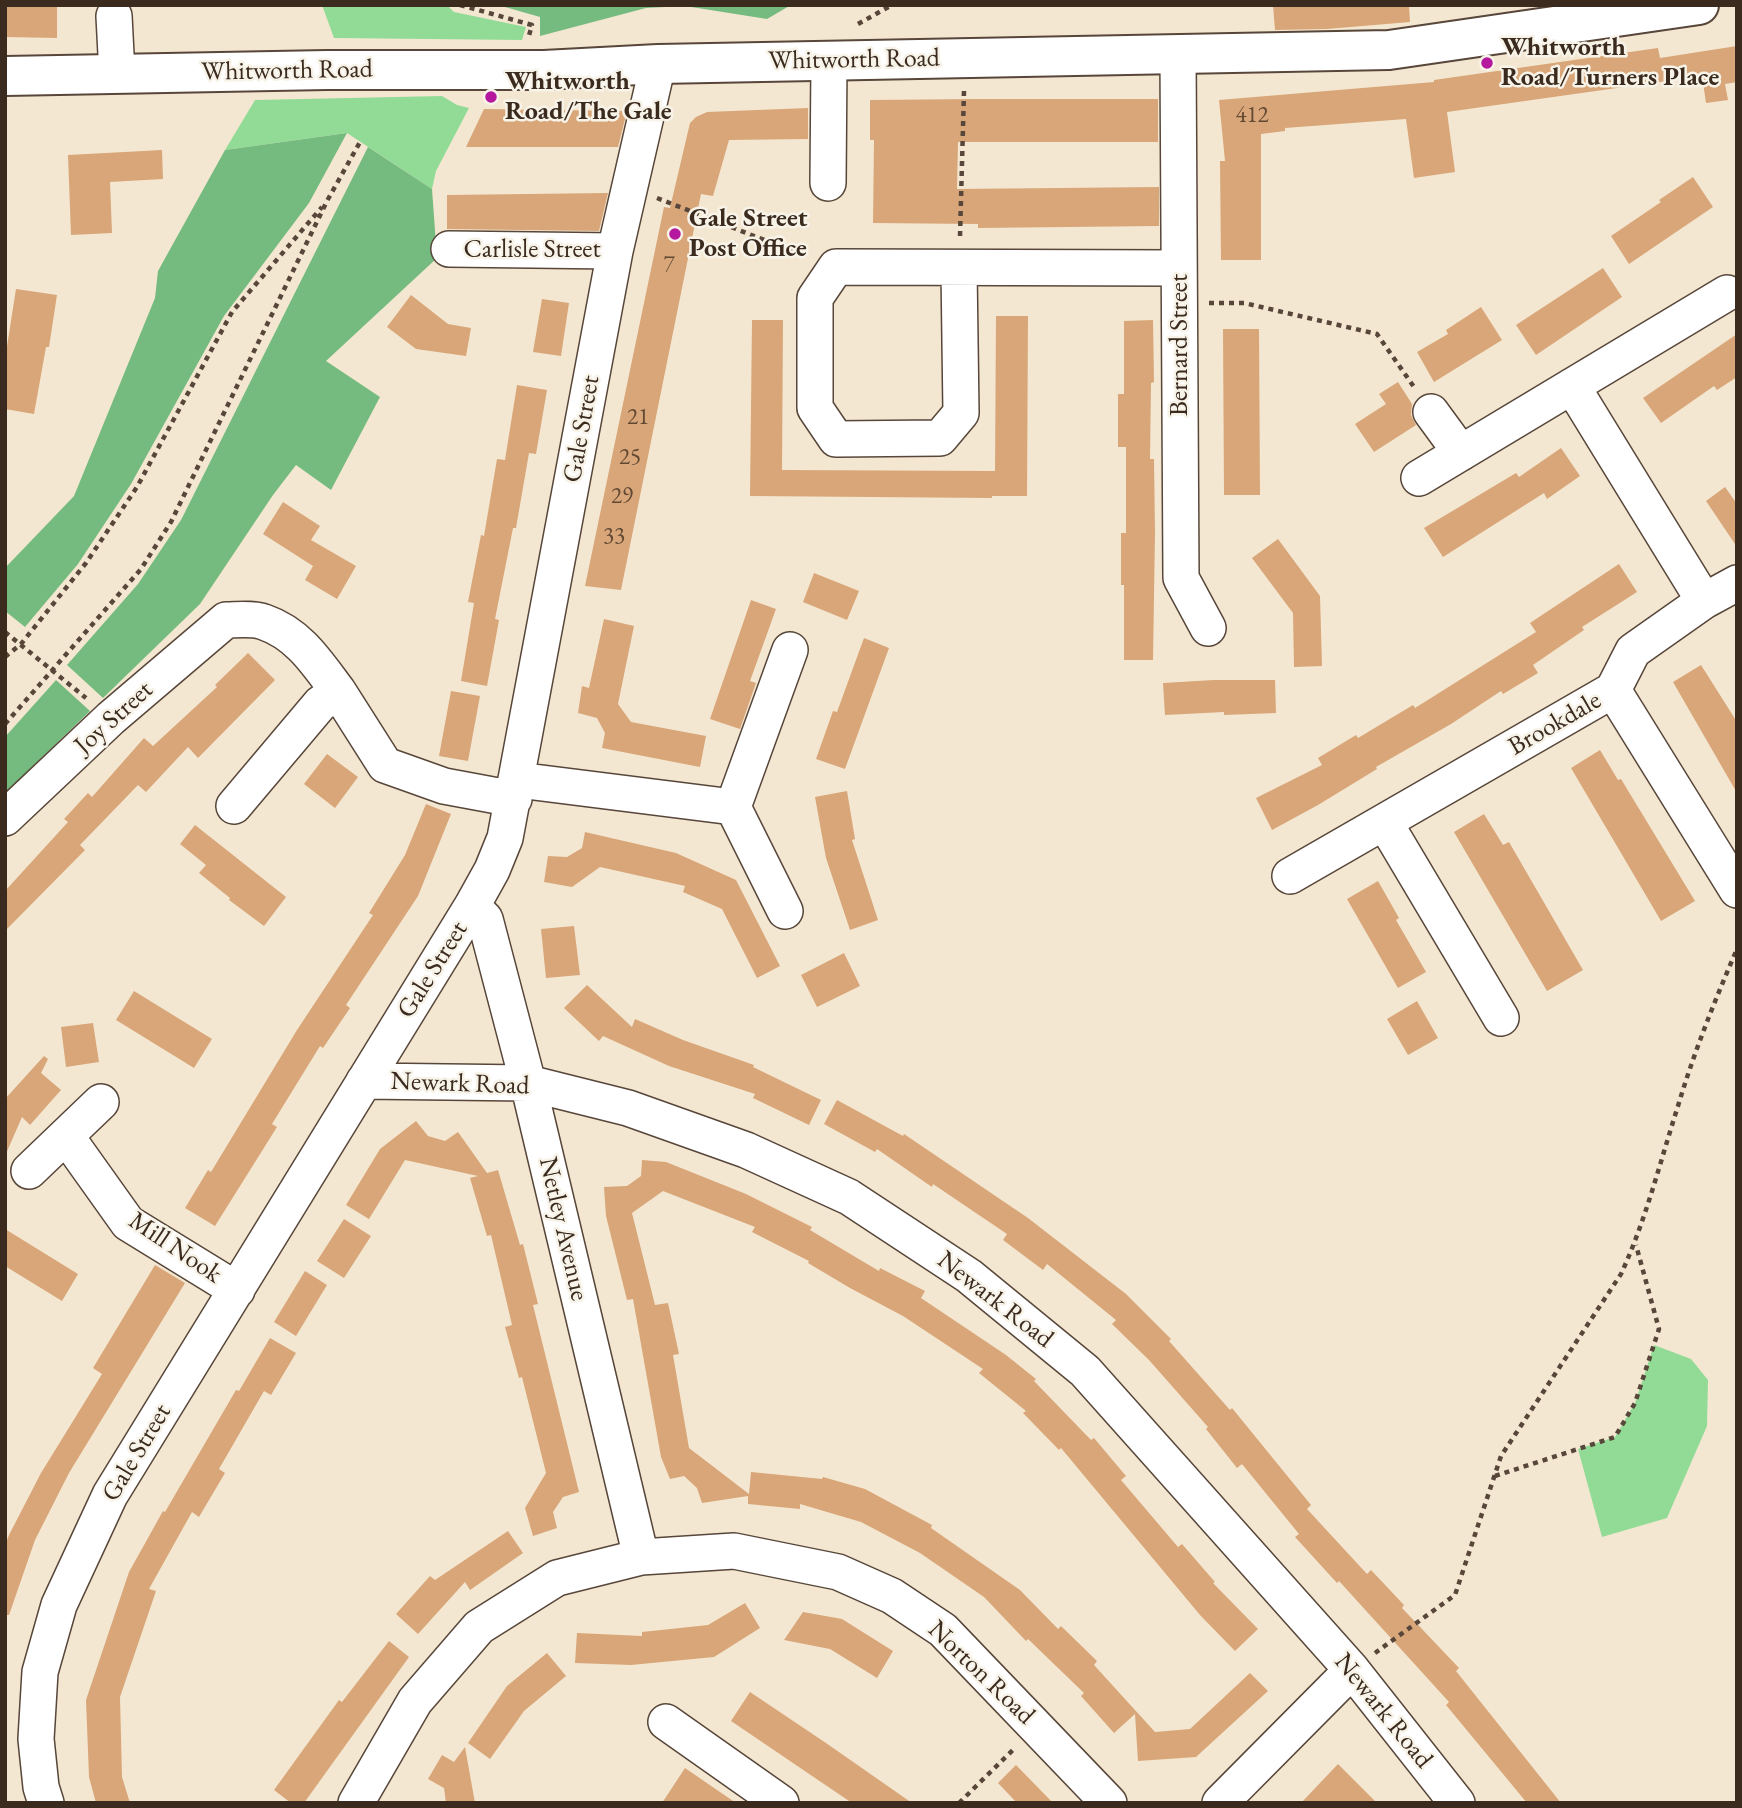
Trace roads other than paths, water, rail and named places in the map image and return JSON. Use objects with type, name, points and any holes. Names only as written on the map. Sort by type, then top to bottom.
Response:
[{"type":"main road","name":"Whitworth Road","points":[[5,76],[544,69],[658,64],[1389,50],[1677,7]]},
{"type":"street","points":[[114,16],[117,74]]},
{"type":"street","name":"Bernard Street","points":[[1178,54],[1181,578],[1208,628]]},
{"type":"street","points":[[828,183],[829,61]]},
{"type":"street","name":"Gale Street","points":[[46,1803],[41,1787],[36,1740],[40,1672],[59,1605],[110,1496],[472,906],[492,870],[505,838],[615,251],[658,64]]},
{"type":"street","name":"Carlisle Street","points":[[449,249],[615,251]]},
{"type":"street","points":[[959,269],[961,413],[940,438],[836,439],[815,408],[816,298],[836,267],[1179,268]]},
{"type":"street","points":[[1419,478],[1727,293]]},
{"type":"street","points":[[1572,386],[1703,601]]},
{"type":"street","points":[[1431,411],[1461,453]]},
{"type":"street","name":"Brookdale","points":[[1290,876],[1613,690],[1633,650],[1703,601],[1737,583]]},
{"type":"street","name":"Joy Street","points":[[5,818],[111,718],[226,620],[262,621],[287,633],[306,648],[338,691]]},
{"type":"street","points":[[785,911],[733,807],[790,650]]},
{"type":"street","points":[[1613,690],[1735,887]]},
{"type":"street","points":[[234,806],[320,704],[338,691],[385,765],[444,786],[516,789],[733,807]]},
{"type":"street","points":[[1385,823],[1502,1018]]},
{"type":"street","name":"Netley Avenue","points":[[472,906],[485,919],[528,1083],[641,1557]]},
{"type":"street","name":"Newark Road","points":[[364,1081],[528,1083],[628,1108],[746,1150],[849,1197],[969,1276],[1085,1371],[1352,1670],[1457,1803]]},
{"type":"street","points":[[29,1171],[101,1102]]},
{"type":"street","name":"Mill Nook","points":[[66,1136],[128,1223],[237,1290]]},
{"type":"street","name":"Norton Road","points":[[356,1803],[415,1701],[479,1627],[557,1578],[641,1557],[734,1551],[838,1572],[892,1596],[943,1630],[1109,1803]]},
{"type":"street","points":[[1220,1803],[1352,1670]]},
{"type":"street","points":[[666,1722],[781,1803]]},
{"type":"place","name":"Whitworth Road/Turners Place","points":[[1487,63]]},
{"type":"place","name":"Whitworth Road/The Gale","points":[[491,97]]},
{"type":"place","name":"Gale Street Post Office","points":[[675,234]]}]
